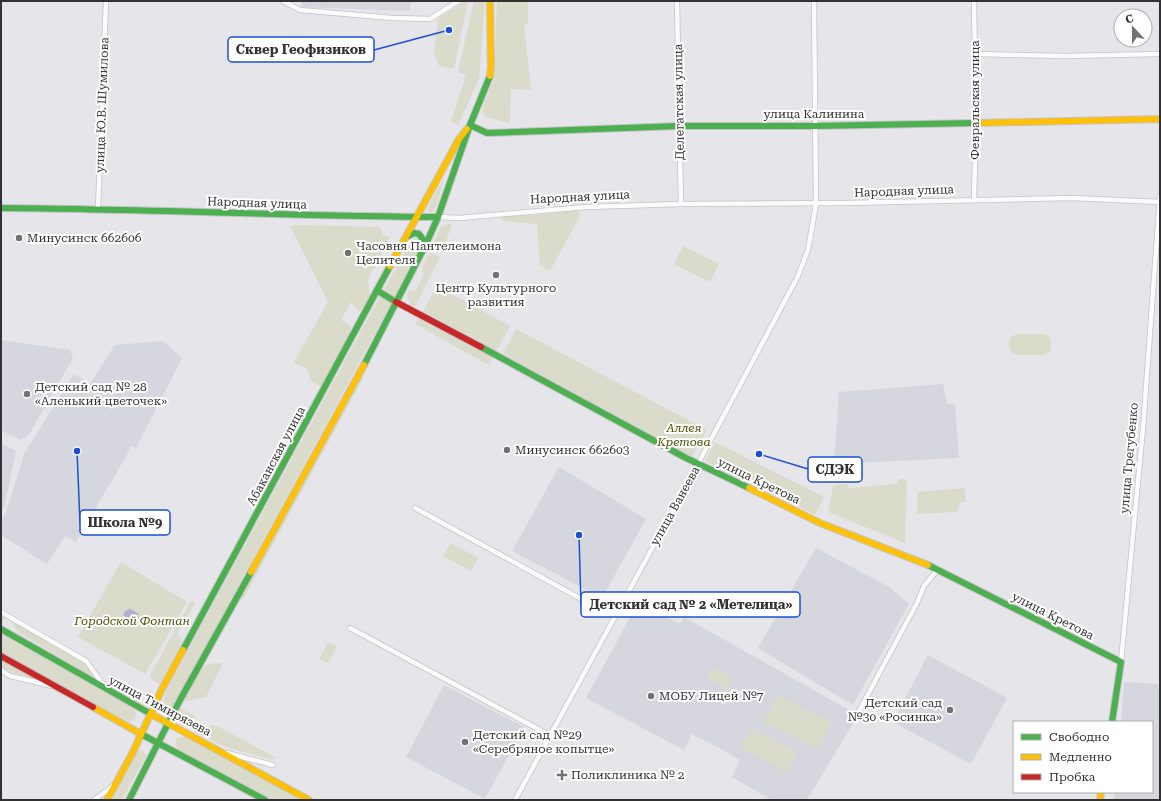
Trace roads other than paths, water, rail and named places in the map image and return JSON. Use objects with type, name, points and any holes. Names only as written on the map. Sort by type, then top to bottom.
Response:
[{"type":"main road","name":"Абаканская улица","points":[[129,800],[168,723],[368,358],[426,244],[438,217],[470,125],[489,80],[491,66],[490,1]]},
{"type":"main road","name":"улица Калинина","points":[[470,125],[487,133],[679,126],[814,126],[1160,119]]},
{"type":"main road","name":"Абаканская улица","points":[[107,800],[151,714],[162,689],[407,238],[459,139],[470,125]]},
{"type":"main road","name":"Народная улица","points":[[1,208],[98,209],[417,218],[438,217]]},
{"type":"main road","points":[[407,238],[413,233],[419,233],[426,244]]},
{"type":"main road","name":"улица Кретова","points":[[378,291],[686,458],[820,523],[908,556],[938,569],[1121,662]]},
{"type":"main road","name":"улица Тимирязева","points":[[1,628],[107,690],[309,800]]},
{"type":"main road","points":[[1,656],[141,734],[265,800]]},
{"type":"main road","name":"улица Трегубенко","points":[[1112,721],[1121,662]]},
{"type":"street","name":"улица Ю.В. Шумилова","points":[[98,209],[106,1]]},
{"type":"street","points":[[283,1],[300,10],[430,19],[458,1]]},
{"type":"street","name":"Делегатская улица","points":[[677,1],[680,204]]},
{"type":"street","name":"улица Ванеева","points":[[515,800],[551,736],[798,276],[808,250],[816,204],[814,126],[814,1]]},
{"type":"street","name":"Февральская улица","points":[[974,1],[976,54],[974,199]]},
{"type":"street","points":[[976,54],[1067,56],[1160,54]]},
{"type":"street","name":"улица Трегубенко","points":[[1121,662],[1143,428],[1160,196]]},
{"type":"street","name":"Народная улица","points":[[438,217],[459,218],[586,207],[680,204],[816,204],[974,199],[1071,198],[1160,202]]},
{"type":"street","points":[[415,508],[614,617]]},
{"type":"street","points":[[859,711],[924,586],[938,569]]},
{"type":"street","points":[[1,612],[86,661],[107,690]]},
{"type":"street","points":[[350,628],[551,736]]},
{"type":"street","points":[[1,670],[10,676],[58,688]]},
{"type":"street","points":[[219,751],[274,765]]},
{"type":"street","points":[[94,800],[116,784]]},
{"type":"place","name":"Сквер Геофизиков","points":[[449,30]]},
{"type":"place","name":"Минусинск 662606","points":[[19,238]]},
{"type":"place","name":"Часовня Пантелеимона Целителя","points":[[348,253]]},
{"type":"place","name":"Центр Культурного развития","points":[[496,275]]},
{"type":"place","name":"Детский сад № 28 «Аленький цветочек»","points":[[27,394]]},
{"type":"place","name":"Минусинск 662603","points":[[507,450]]},
{"type":"place","name":"Школа №9","points":[[77,451]]},
{"type":"place","name":"СДЭК","points":[[759,454]]},
{"type":"place","name":"Детский сад № 2 «Метелица»","points":[[579,535]]},
{"type":"place","name":"МОБУ Лицей №7","points":[[651,696]]},
{"type":"place","name":"Детский сад №30 «Росинка»","points":[[950,710]]},
{"type":"place","name":"Детский сад №29 «Серебряное копытце»","points":[[465,742]]},
{"type":"place","name":"Поликлиника № 2","points":[[562,775]]},
{"type":"park label","name":"Аллея Кретова","points":[[684,435]]},
{"type":"park label","name":"Городской Фонтан","points":[[132,621]]}]
